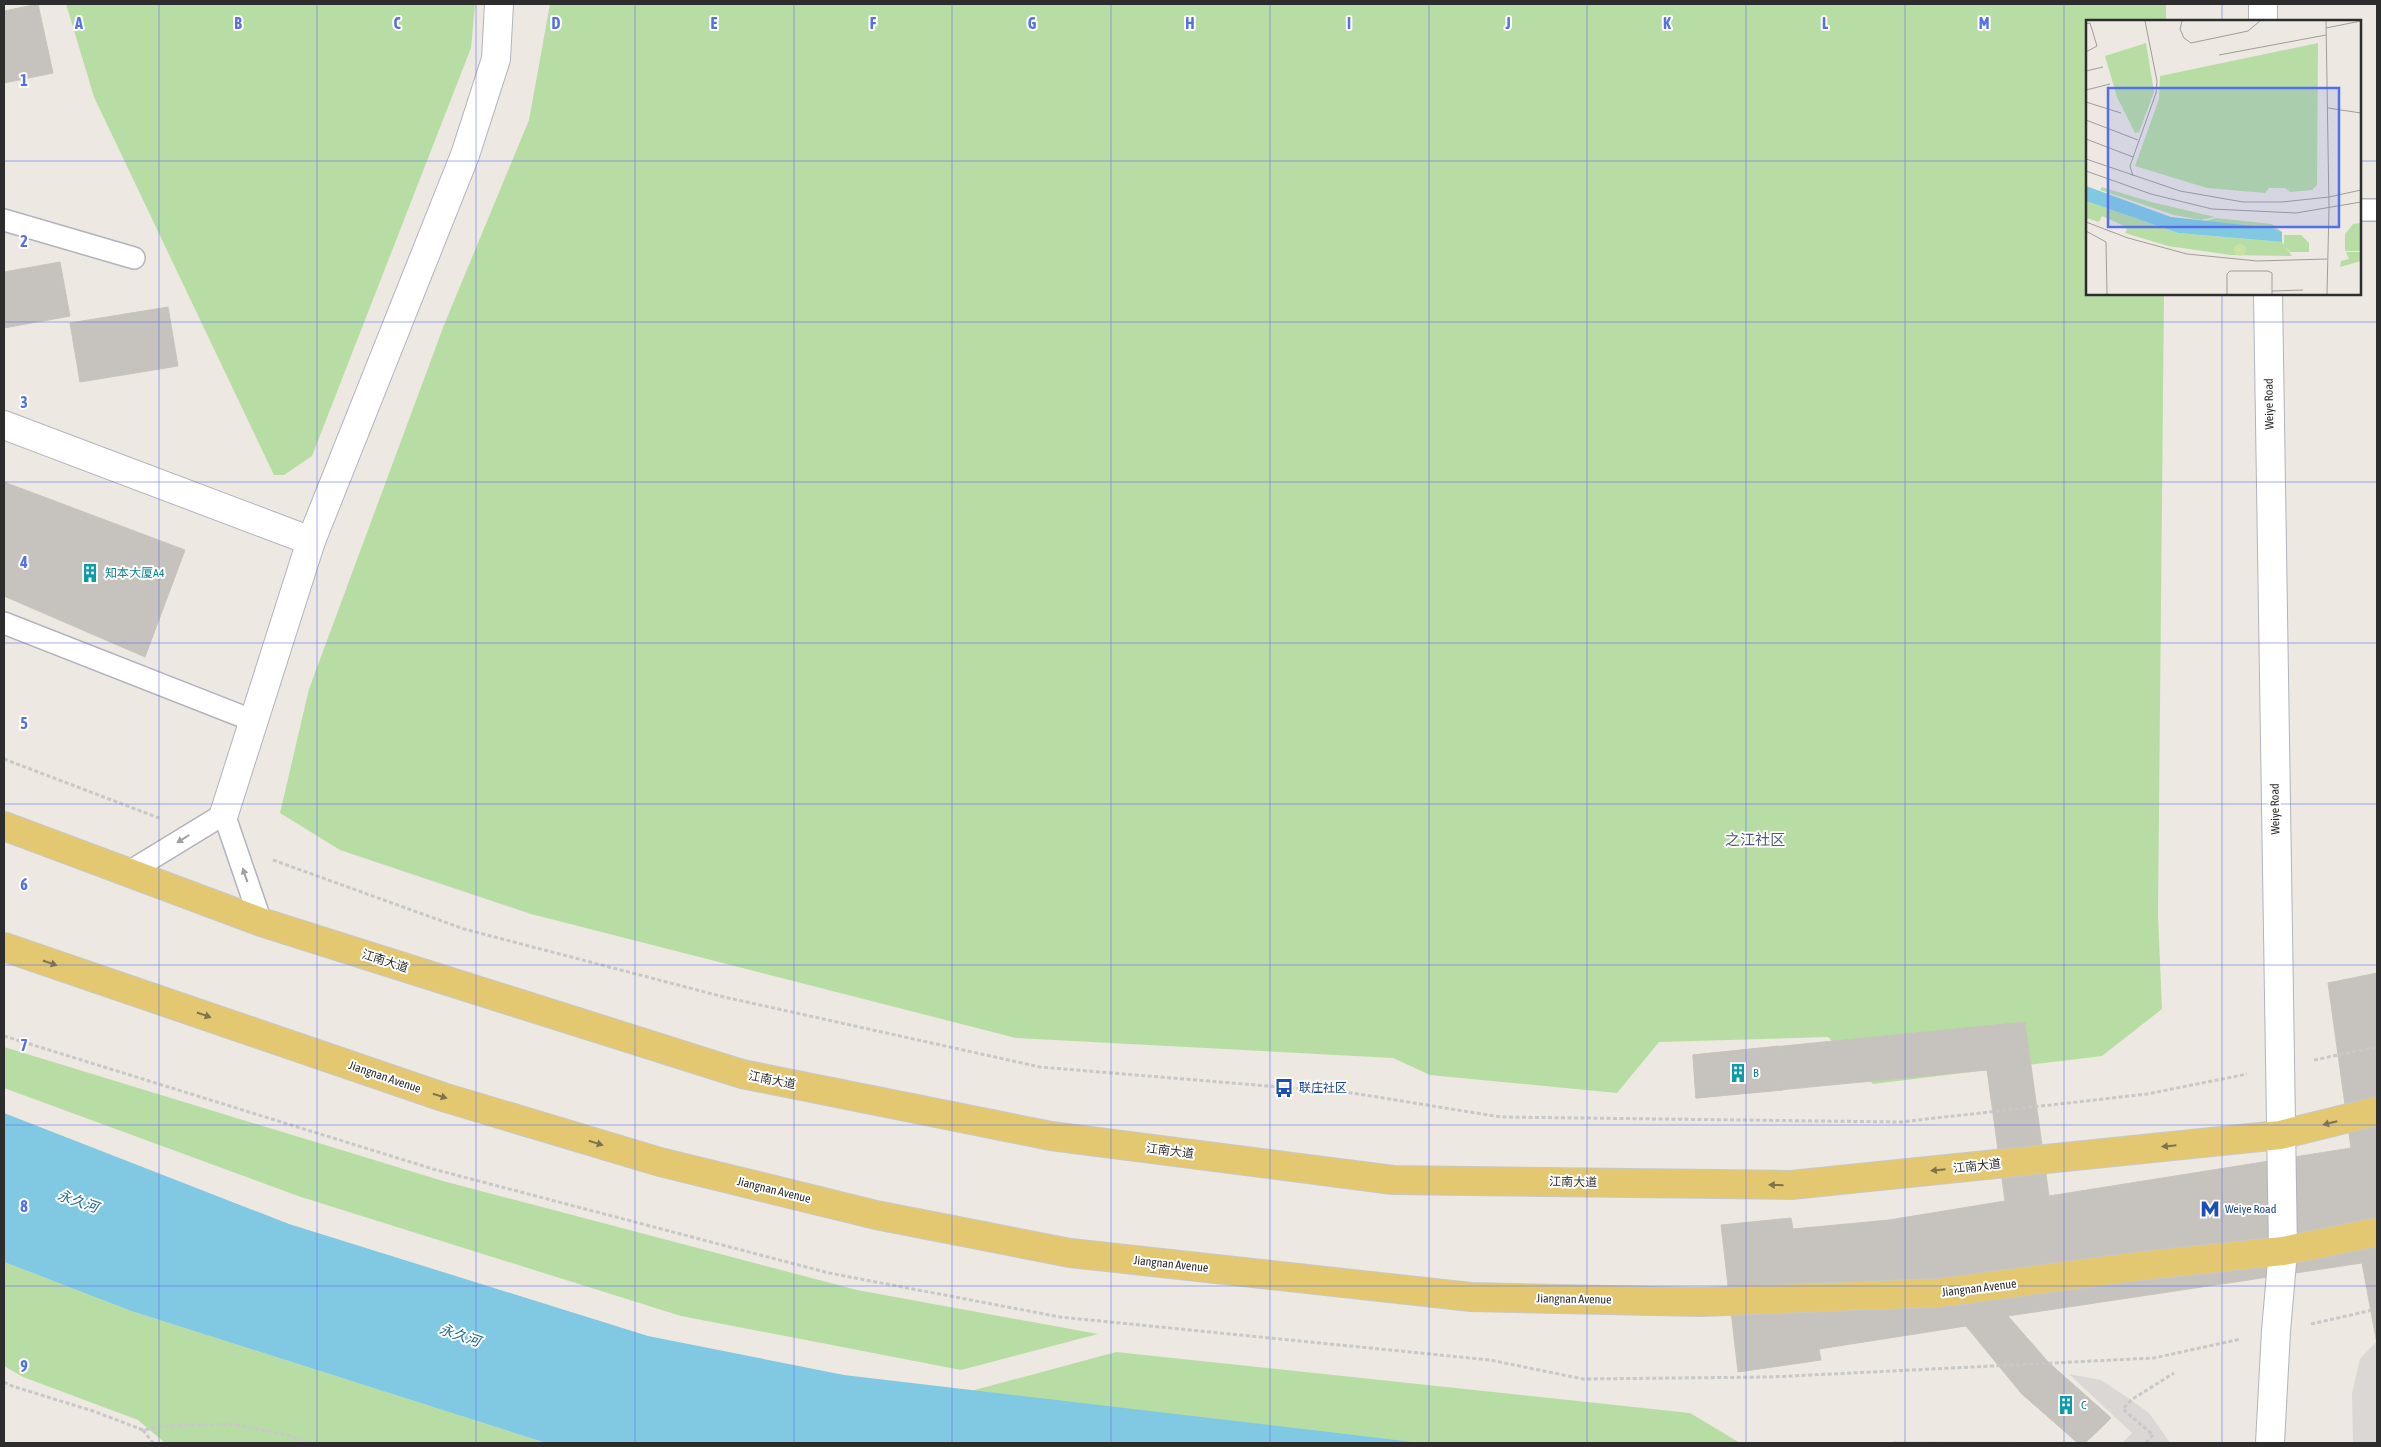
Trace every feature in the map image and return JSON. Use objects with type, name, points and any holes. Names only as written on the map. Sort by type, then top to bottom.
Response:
[{"type":"main road","name":"江南大道","points":[[4,826],[261,922],[742,1074],[1051,1136],[1393,1180],[1791,1185],[2280,1135],[2377,1111]]},
{"type":"main road","name":"Jiangnan Avenue","points":[[4,947],[443,1097],[660,1162],[876,1215],[1070,1253],[1471,1297],[1701,1302],[1938,1294],[2140,1266],[2283,1251],[2377,1232]]},
{"type":"street","points":[[224,814],[311,541],[465,155],[496,59],[499,4]]},
{"type":"street","points":[[2263,4],[2264,20]]},
{"type":"street","name":"Weiye Road","points":[[2268,295],[2283,1251],[2276,1331],[2270,1443]]},
{"type":"street","points":[[4,425],[311,541]]},
{"type":"lane","points":[[2361,210],[2377,210]]},
{"type":"lane","points":[[4,220],[134,258]]},
{"type":"lane","points":[[4,623],[254,721]]},
{"type":"lane","points":[[130,872],[224,814],[261,922]]},
{"type":"path","points":[[4,759],[196,832]]},
{"type":"path","points":[[235,847],[464,928],[724,997],[1040,1067],[1352,1093],[1501,1117],[1901,1122],[2147,1094],[2377,1047]]},
{"type":"path","points":[[2146,1443],[2153,1435],[2123,1410],[2131,1400],[2174,1373]]},
{"type":"path","points":[[4,1382],[93,1411],[143,1430],[154,1443]]},
{"type":"path","points":[[143,1430],[166,1426],[231,1424],[283,1434],[311,1443]]},
{"type":"green space","points":[[66,4],[475,4],[471,48],[312,456],[284,475],[274,475],[94,97]]},
{"type":"green space","points":[[550,4],[2166,4],[2166,20],[2086,20],[2086,295],[2164,295],[2158,915],[2162,1009],[2102,1056],[1873,1084],[1828,1037],[1659,1042],[1617,1093],[1430,1075],[1393,1058],[1016,1038],[531,914],[340,850],[280,813],[309,689],[444,325],[529,120]]},
{"type":"green space","points":[[4,1047],[443,1181],[857,1290],[1098,1334],[961,1370],[681,1316],[298,1196],[4,1088]]},
{"type":"green space","points":[[4,1262],[131,1311],[546,1443],[165,1443],[138,1420],[23,1377],[4,1366]]},
{"type":"green space","points":[[1116,1352],[1690,1413],[1740,1443],[1423,1443],[971,1391]]},
{"type":"shaded area","points":[[2377,1341],[2377,1443],[2353,1443],[2352,1393],[2360,1359]]},
{"type":"shaded area","points":[[2069,1374],[2101,1380],[2131,1400],[2149,1413],[2170,1443],[2122,1443],[2132,1433]]},
{"type":"shaded area","points":[[1893,1441],[2026,1442],[2027,1443],[1893,1443]]},
{"type":"water","name":"永久河","points":[[4,1113],[289,1224],[648,1336],[844,1375],[1423,1443],[546,1443],[131,1311],[4,1262]]},
{"type":"building","points":[[38,4],[53,73],[4,83],[4,11]]},
{"type":"building","points":[[60,262],[70,316],[4,328],[4,272]]},
{"type":"building","points":[[168,307],[178,366],[80,382],[70,323]]},
{"type":"building","name":"知本大厦A4","points":[[4,482],[185,550],[145,657],[4,596]]},
{"type":"building","name":"Weiye Road","points":[[2377,973],[2377,1344],[2362,1263],[2008,1316],[2049,1363],[2111,1418],[2085,1443],[2078,1443],[2021,1393],[1966,1326],[1819,1349],[1821,1360],[1738,1372],[1721,1225],[1791,1218],[1793,1229],[1889,1220],[2005,1201],[1987,1070],[1696,1098],[1693,1055],[2025,1022],[2049,1196],[2351,1148],[2328,983]]},
{"type":"building","name":"B","points":[[1779,1046],[1783,1090],[1696,1098],[1693,1055]]},
{"type":"building","name":"C","points":[[2049,1363],[2111,1418],[2085,1443],[2078,1443],[2021,1393]]},
{"type":"place","name":"知本大厦A4","points":[[90,573]]},
{"type":"place","name":"B","points":[[1738,1073]]},
{"type":"place","name":"联庄社区","points":[[1284,1088]]},
{"type":"place","name":"Weiye Road","points":[[2210,1209]]},
{"type":"place","name":"C","points":[[2066,1405]]},
{"type":"district","name":"之江社区","points":[[1755,840]]}]
